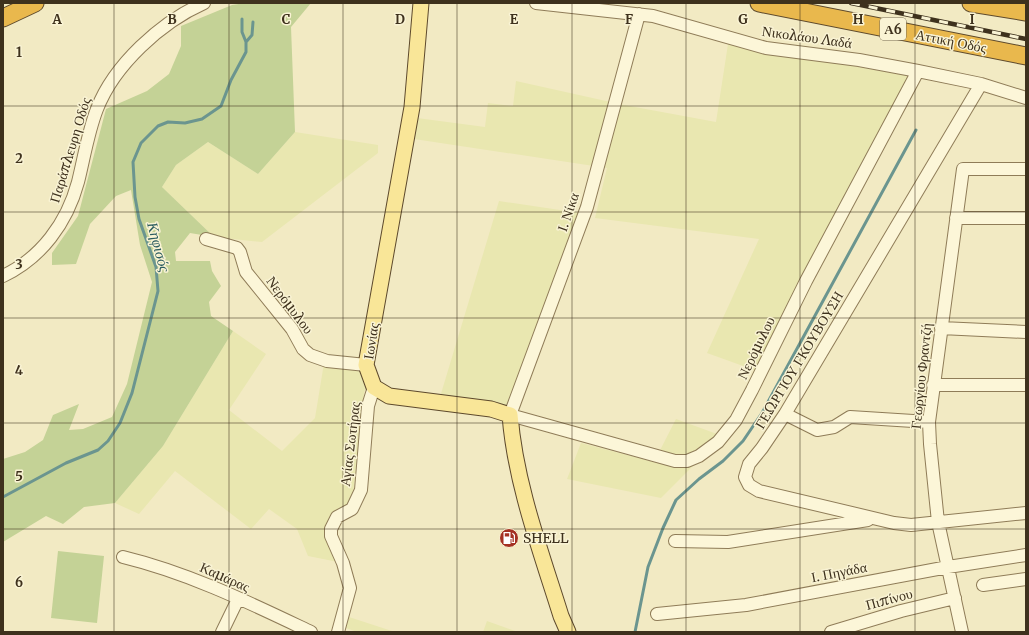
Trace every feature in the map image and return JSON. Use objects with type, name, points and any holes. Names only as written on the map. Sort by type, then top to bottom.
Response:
[{"type":"highway","points":[[3,18],[35,3]]},
{"type":"highway","name":"Αττική Οδός","points":[[759,3],[1026,56]]},
{"type":"highway","points":[[971,3],[1026,12]]},
{"type":"highway","points":[[1021,3],[1026,5]]},
{"type":"main road","name":"Ιωνίας","points":[[374,386],[366,365],[412,108],[421,3]]},
{"type":"main road","points":[[374,386],[384,394],[395,397],[491,409],[510,415],[511,433],[529,514],[561,616],[568,632]]},
{"type":"street","name":"Παράπλευρη Οδός","points":[[3,276],[20,267],[35,255],[47,243],[61,223],[74,196],[96,110],[110,84],[127,62],[161,29],[184,13],[204,3]]},
{"type":"street","name":"Νικολάου Λαδά","points":[[536,3],[653,16],[777,50],[859,60],[918,71],[981,84],[1026,98]]},
{"type":"street","name":"Ι. Νίκα","points":[[510,415],[587,207],[640,14]]},
{"type":"street","name":"Νερόμυλου","points":[[510,415],[675,461],[687,461],[699,456],[718,442],[736,420],[806,281],[918,71]]},
{"type":"street","name":"ΓΕΩΡΓΙΟΥ ΓΚΟΥΒΟΥΣΗ","points":[[981,84],[785,414],[762,448],[749,464],[745,477],[750,485],[759,491],[877,519],[911,524],[1026,513]]},
{"type":"street","name":"Γεωργίου Φραντζή","points":[[962,632],[938,522],[929,422],[956,218],[963,169],[1026,169]]},
{"type":"street","points":[[956,218],[1026,218]]},
{"type":"street","name":"Νερόμυλου","points":[[206,239],[237,248],[240,252],[246,272],[292,328],[304,349],[310,355],[327,361],[366,365]]},
{"type":"street","points":[[941,328],[1026,332]]},
{"type":"street","points":[[933,385],[1026,385]]},
{"type":"street","name":"Αγίας Σωτήρας","points":[[338,632],[350,588],[343,563],[331,536],[331,529],[337,517],[352,509],[361,490],[368,406],[374,386]]},
{"type":"street","points":[[785,414],[817,430],[834,427],[850,417],[929,422]]},
{"type":"street","points":[[675,541],[728,542],[877,519]]},
{"type":"street","name":"Ι. Πηγάδα","points":[[657,614],[746,605],[1026,554]]},
{"type":"street","name":"Καμάρας","points":[[123,557],[170,570],[311,632]]},
{"type":"street","points":[[983,585],[1026,579]]},
{"type":"street","name":"Πιπίνου","points":[[831,632],[868,620],[954,598]]},
{"type":"street","points":[[222,632],[238,599]]},
{"type":"shaded area","points":[[728,44],[910,76],[785,309],[757,371],[707,353],[759,239],[595,218],[607,168],[414,139],[417,118],[485,127],[488,103],[513,106],[516,81],[624,105],[716,122]]},
{"type":"shaded area","points":[[295,132],[378,145],[378,153],[262,242],[214,237],[162,187],[176,165],[208,142],[258,174]]},
{"type":"shaded area","points":[[499,201],[580,213],[506,409],[440,397]]},
{"type":"shaded area","points":[[233,331],[266,354],[229,410],[282,451],[315,418],[324,363],[364,368],[368,382],[364,393],[351,513],[332,529],[348,564],[308,556],[297,529],[269,509],[251,529],[175,471],[139,514],[115,503],[163,446]]},
{"type":"shaded area","points":[[676,419],[717,434],[695,464],[661,498],[567,479],[581,443],[654,462]]},
{"type":"shaded area","points":[[348,617],[395,632],[357,632],[346,628]]},
{"type":"shaded area","points":[[487,621],[518,632],[483,632]]},
{"type":"green space","points":[[245,3],[311,3],[291,27],[295,132],[258,174],[208,142],[176,165],[162,187],[214,237],[190,233],[175,252],[176,261],[210,261],[212,271],[221,286],[209,302],[211,316],[233,331],[163,446],[115,503],[84,507],[63,524],[46,516],[3,542],[3,459],[25,452],[43,440],[53,415],[79,404],[69,430],[83,429],[112,417],[127,384],[152,282],[140,245],[131,190],[116,196],[90,224],[76,264],[52,265],[52,253],[78,216],[106,109],[147,91],[169,74],[181,46],[181,26],[232,5]]},
{"type":"green space","points":[[58,551],[104,556],[97,623],[51,618]]},
{"type":"waterway","name":"Κηφισός","points":[[3,497],[66,463],[98,450],[108,441],[120,423],[132,393],[158,291],[156,267],[139,219],[135,197],[133,162],[141,143],[158,126],[168,122],[185,123],[202,119],[221,106],[231,80],[246,52],[246,42],[242,32],[242,19]]},
{"type":"waterway","name":"Κηφισός","points":[[246,42],[252,35],[253,22]]},
{"type":"waterway","points":[[635,632],[648,567],[676,500],[699,479],[723,461],[743,441],[762,413],[916,130]]},
{"type":"railway","points":[[851,3],[1026,39]]},
{"type":"place","name":"SHELL","points":[[509,538]]}]
